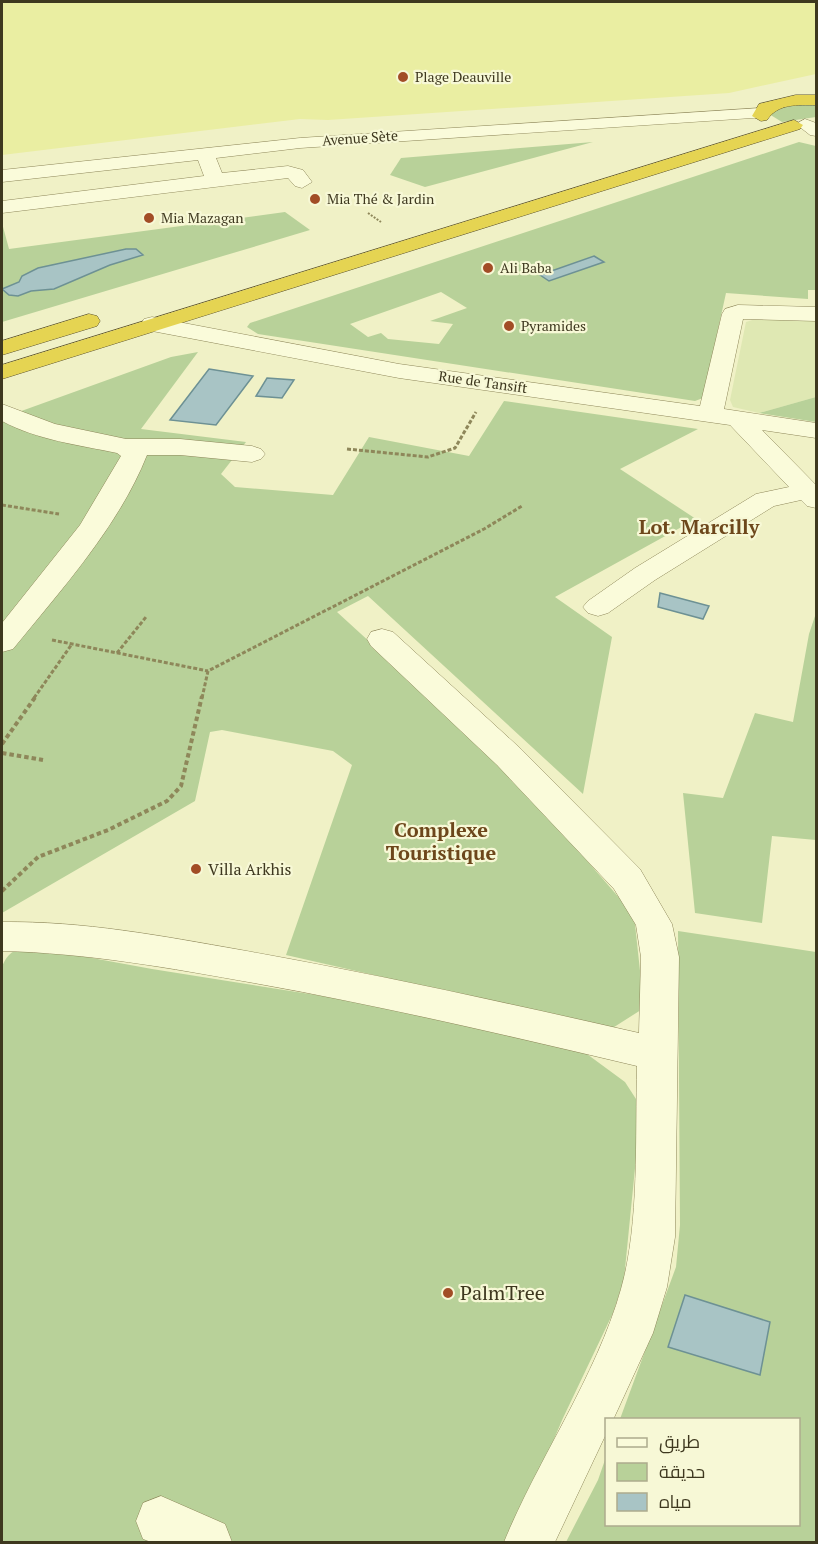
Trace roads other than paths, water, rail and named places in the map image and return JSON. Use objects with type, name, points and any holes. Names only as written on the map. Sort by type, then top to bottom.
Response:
[{"type":"highway","points":[[683,138],[761,114],[773,104],[814,99]]},
{"type":"highway","points":[[761,114],[773,123],[808,126]]},
{"type":"highway","points":[[2,372],[152,324],[808,126]]},
{"type":"highway","points":[[2,348],[104,316]]},
{"type":"street","name":"Avenue Sète","points":[[2,176],[205,152],[447,132],[761,114]]},
{"type":"street","points":[[205,152],[215,180]]},
{"type":"street","points":[[2,207],[288,172],[296,174],[302,182]]},
{"type":"street","points":[[711,413],[732,314],[738,312],[816,314]]},
{"type":"street","name":"Rue de Tansift","points":[[152,324],[229,340],[493,383],[816,430]]},
{"type":"street","points":[[2,411],[49,430],[126,447],[180,447],[252,454]]},
{"type":"street","points":[[737,418],[812,496]]},
{"type":"street","points":[[6,637],[46,589],[122,482],[134,455],[126,447]]},
{"type":"street","points":[[598,607],[645,574],[765,501],[812,496]]},
{"type":"street","points":[[382,639],[509,757],[627,879],[644,903],[654,924],[660,957],[653,1237],[644,1287],[630,1333],[529,1542]]},
{"type":"street","points":[[2,938],[101,942],[348,984],[464,1008],[657,1054]]},
{"type":"street","points":[[161,1521],[207,1542]]},
{"type":"water","points":[[126,249],[136,249],[143,255],[110,265],[54,289],[31,291],[18,296],[9,295],[2,289],[19,282],[22,276],[38,268]]},
{"type":"water","points":[[594,256],[604,262],[549,281],[540,275]]},
{"type":"water","points":[[209,369],[253,376],[216,425],[170,420]]},
{"type":"water","points":[[267,378],[294,380],[282,398],[256,396]]},
{"type":"water","points":[[660,593],[709,606],[703,619],[658,607]]},
{"type":"water","points":[[685,1295],[770,1322],[760,1375],[668,1347]]},
{"type":"place","name":"Plage Deauville","points":[[403,77]]},
{"type":"place","name":"Mia Thé & Jardin","points":[[315,199]]},
{"type":"place","name":"Mia Mazagan","points":[[149,218]]},
{"type":"place","name":"Ali Baba","points":[[488,268]]},
{"type":"place","name":"Pyramides","points":[[509,326]]},
{"type":"place","name":"Villa Arkhis","points":[[196,869]]},
{"type":"place","name":"PalmTree","points":[[448,1293]]},
{"type":"district","name":"Lot. Marcilly","points":[[699,527]]},
{"type":"district","name":"Complexe Touristique","points":[[441,842]]}]
